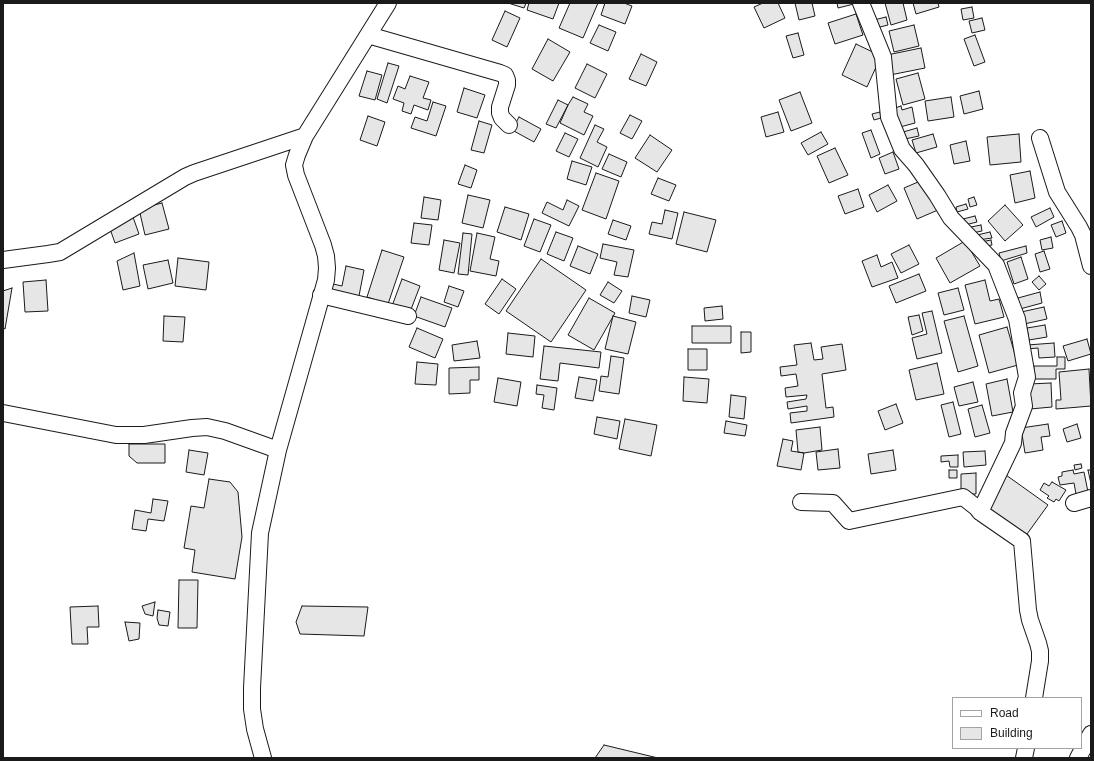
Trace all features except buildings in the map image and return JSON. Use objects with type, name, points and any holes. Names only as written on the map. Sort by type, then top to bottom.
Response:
[{"type":"street","points":[[263,758],[255,729],[252,695],[260,533],[278,450],[326,280],[326,256],[323,245],[296,175],[294,165],[305,136],[388,3]]},
{"type":"street","points":[[861,3],[883,57],[889,117],[902,149],[937,195],[951,218],[996,265],[1017,319],[1027,377],[1022,393],[1024,406],[1014,433],[1013,443],[980,512]]},
{"type":"street","points":[[368,35],[505,75],[507,85],[500,107],[500,113],[502,118],[509,125]]},
{"type":"street","points":[[3,260],[60,252],[185,177],[305,136]]},
{"type":"street","points":[[1040,138],[1057,192],[1079,226],[1083,235],[1091,266]]},
{"type":"street","points":[[321,296],[408,316]]},
{"type":"street","points":[[3,413],[116,435],[144,435],[192,428],[207,428],[226,431],[278,450]]},
{"type":"street","points":[[801,502],[832,503],[849,521],[963,498],[980,512],[1022,541],[1028,610],[1040,651],[1040,661],[1034,697]]},
{"type":"street","points":[[1074,503],[1091,498]]},
{"type":"street","points":[[1078,758],[1091,734]]}]
